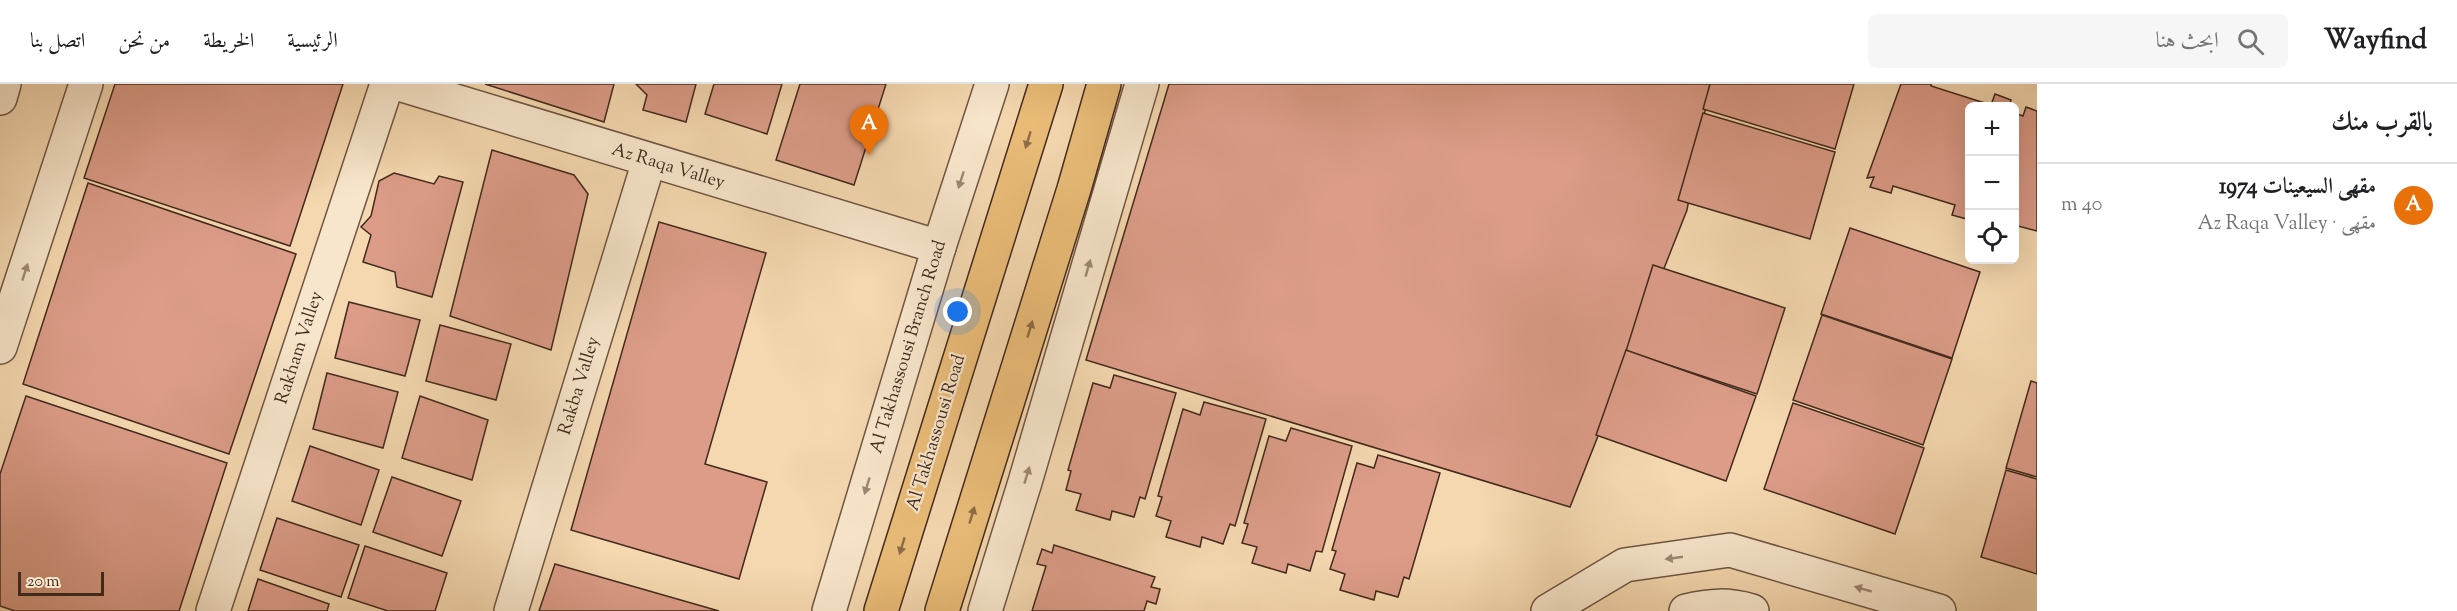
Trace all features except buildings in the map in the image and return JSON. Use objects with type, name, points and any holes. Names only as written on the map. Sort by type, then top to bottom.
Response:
[{"type":"main road","name":"Al Takhassousi Road","points":[[881,611],[1046,84]]},
{"type":"main road","points":[[942,611],[1074,189],[1104,84]]},
{"type":"street","points":[[0,98],[4,84]]},
{"type":"street","points":[[0,347],[86,84]]},
{"type":"street","name":"Rakham Valley","points":[[213,611],[387,84]]},
{"type":"street","name":"Az Raqa Valley","points":[[399,84],[939,247]]},
{"type":"street","name":"Al Takhassousi Branch Road","points":[[829,611],[939,247],[992,84]]},
{"type":"street","points":[[985,611],[1142,84]]},
{"type":"street","name":"Rakba Valley","points":[[511,611],[649,161]]},
{"type":"street","points":[[1548,611],[1625,565],[1730,550],[1940,611]]},
{"type":"street","points":[[1686,611],[1712,604],[1733,605],[1752,611]]},
{"type":"place","name":"مقهى السيعينات 1974","points":[[869,155]]}]
